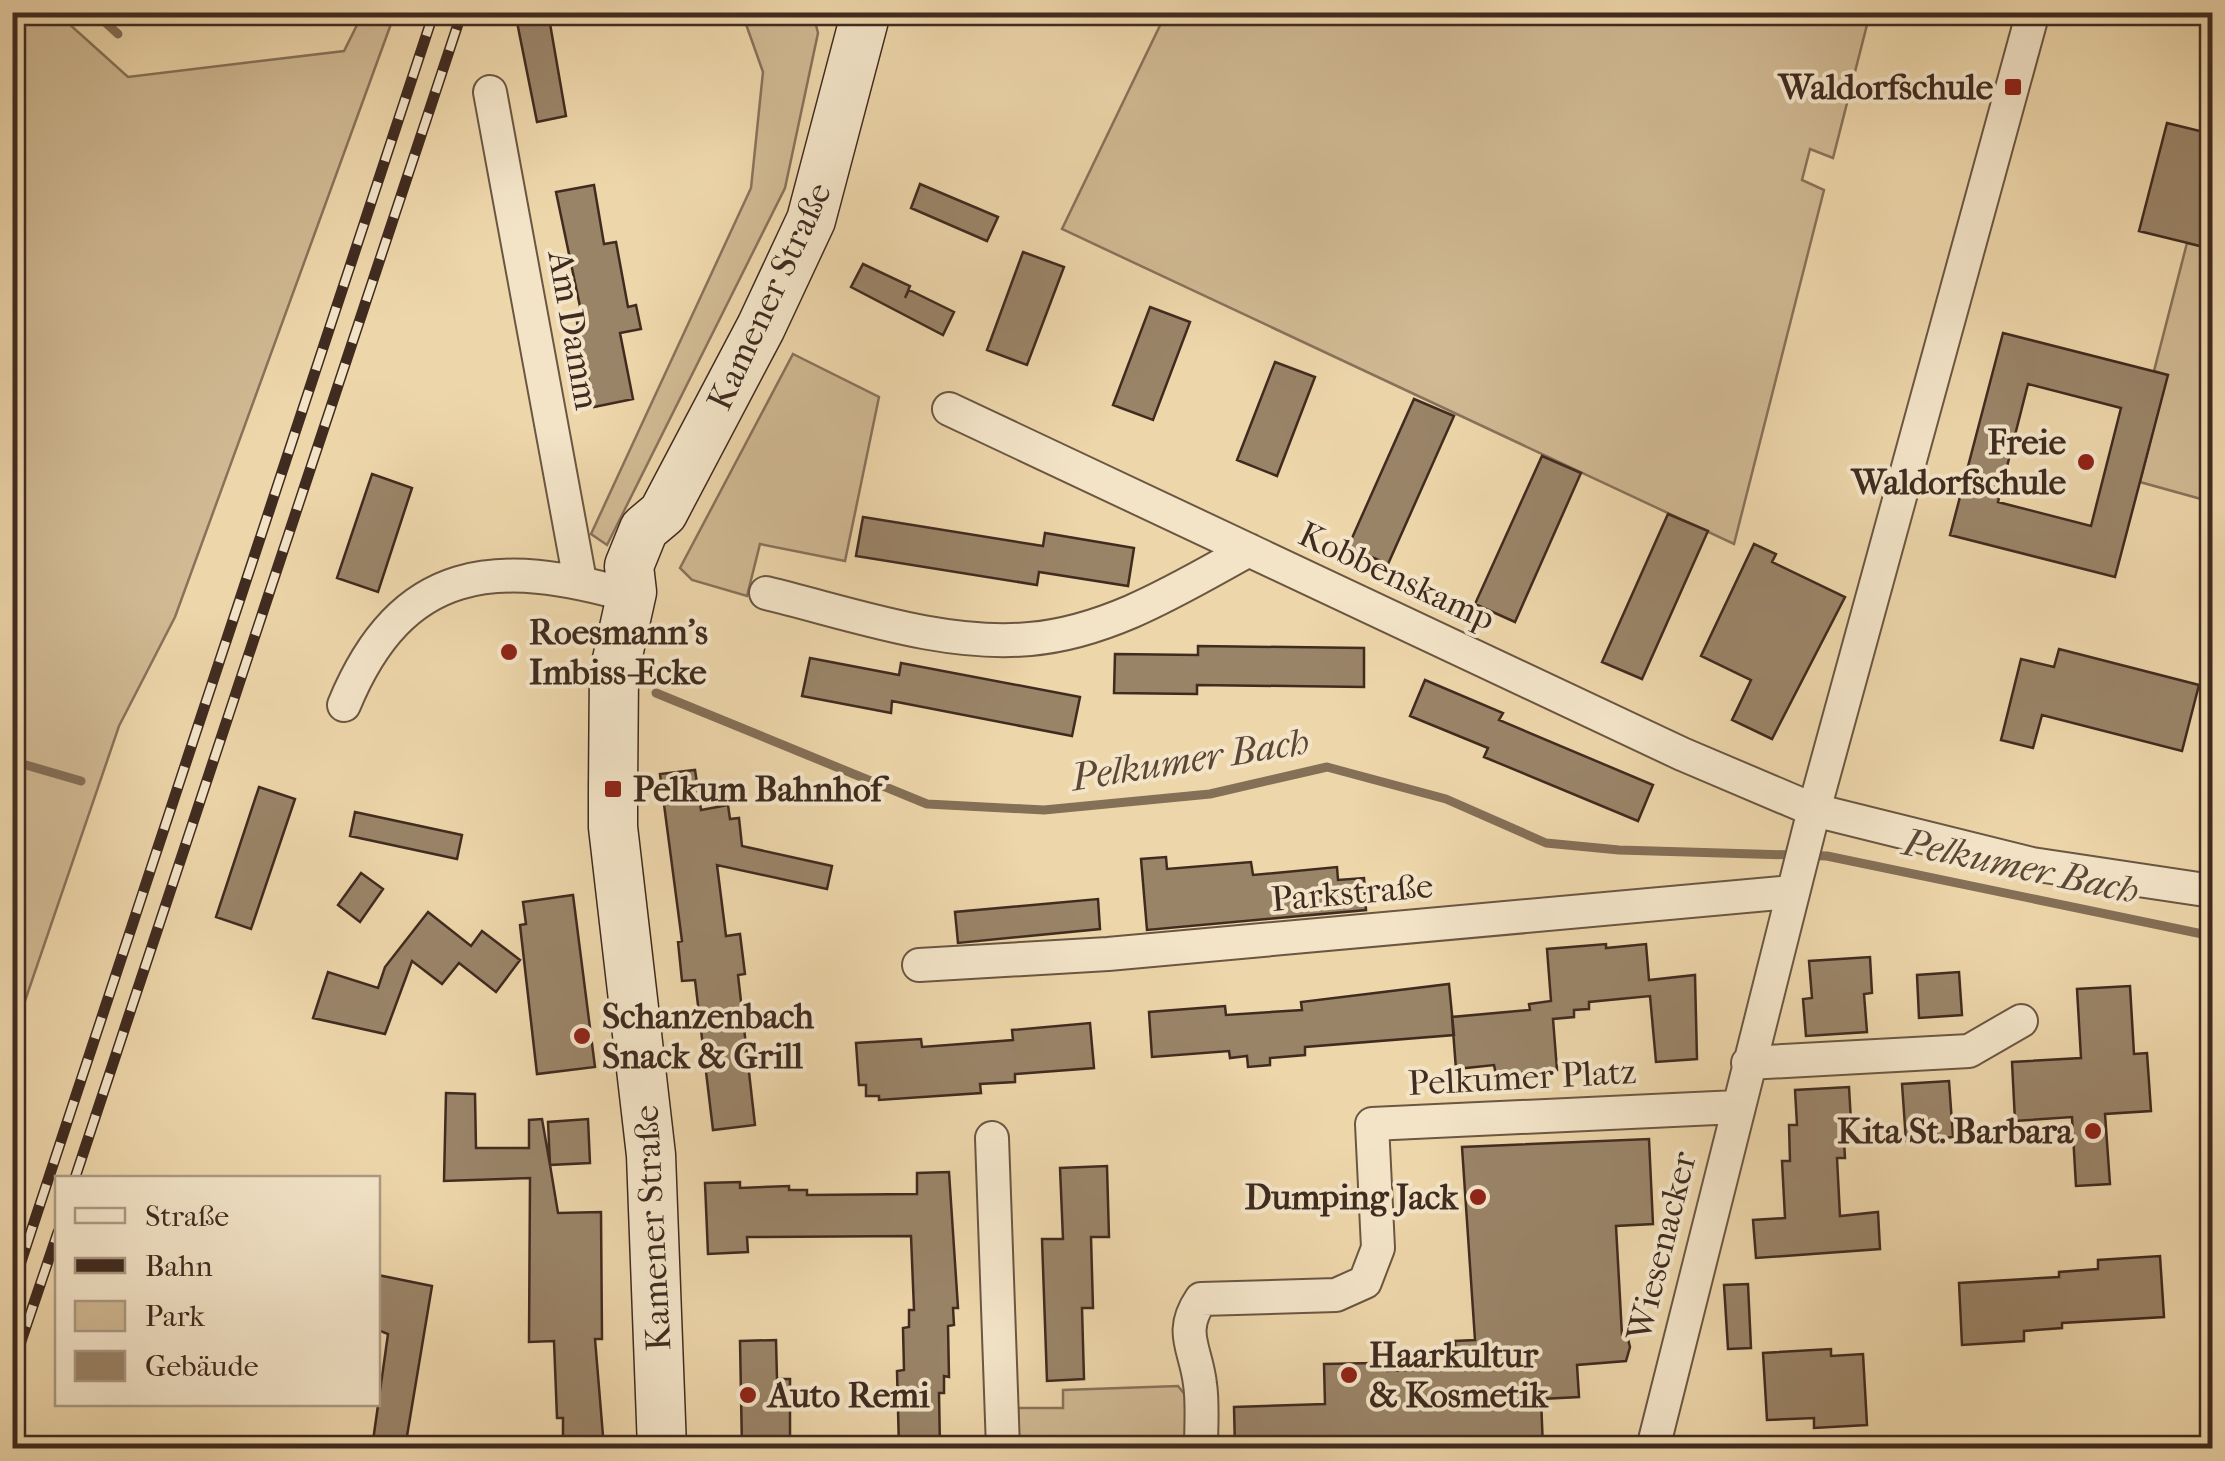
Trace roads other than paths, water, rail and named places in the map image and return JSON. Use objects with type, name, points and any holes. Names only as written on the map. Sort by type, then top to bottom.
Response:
[{"type":"main road","name":"Kamener Straße","points":[[850,12],[852,70]]},
{"type":"main road","name":"Kamener Straße","points":[[662,1448],[651,1155],[613,826],[613,685],[631,594],[649,574],[657,555],[664,537],[663,513],[761,327],[811,220],[866,12]]},
{"type":"street","points":[[1809,824],[2033,12]]},
{"type":"street","name":"Am Damm","points":[[490,92],[580,582]]},
{"type":"street","name":"Kobbenskamp","points":[[949,409],[1682,754],[1809,824],[2212,891]]},
{"type":"street","points":[[766,593],[918,629],[1030,639],[1125,615],[1249,550]]},
{"type":"street","points":[[344,706],[361,664],[388,628],[412,604],[443,585],[483,577],[580,582],[631,594]]},
{"type":"street","name":"Wiesenacker","points":[[1652,1448],[1809,824]]},
{"type":"street","name":"Parkstraße","points":[[919,964],[1108,954],[1794,883]]},
{"type":"street","points":[[1748,1063],[1969,1051],[2021,1021]]},
{"type":"street","name":"Pelkumer Platz","points":[[1201,1448],[1200,1382],[1190,1350],[1189,1318],[1202,1300],[1336,1295],[1365,1282],[1378,1248],[1372,1124],[1737,1106]]},
{"type":"street","points":[[992,1138],[1003,1448]]},
{"type":"waterway","points":[[94,12],[118,34]]},
{"type":"waterway","name":"Pelkumer Bach","points":[[656,693],[927,804],[1044,810],[1210,794],[1327,767],[1446,799],[1546,843],[1619,850],[1827,856],[2212,936]]},
{"type":"waterway","points":[[12,761],[81,781]]},
{"type":"railway","points":[[12,1289],[434,12]]},
{"type":"railway","points":[[76,1176],[462,12]]},
{"type":"railway","points":[[12,1368],[55,1241]]},
{"type":"place","name":"Waldorfschule","points":[[2013,87]]},
{"type":"place","name":"Freie Waldorfschule","points":[[2086,462]]},
{"type":"place","name":"Roesmann's Imbiss-Ecke","points":[[509,652]]},
{"type":"place","name":"Pelkum Bahnhof","points":[[613,789]]},
{"type":"place","name":"Schanzenbach Snack & Grill","points":[[582,1036]]},
{"type":"place","name":"Kita St. Barbara","points":[[2093,1131]]},
{"type":"place","name":"Dumping Jack","points":[[1478,1197]]},
{"type":"place","name":"Haarkultur & Kosmetik","points":[[1349,1375]]},
{"type":"place","name":"Auto Remi","points":[[748,1395]]}]
